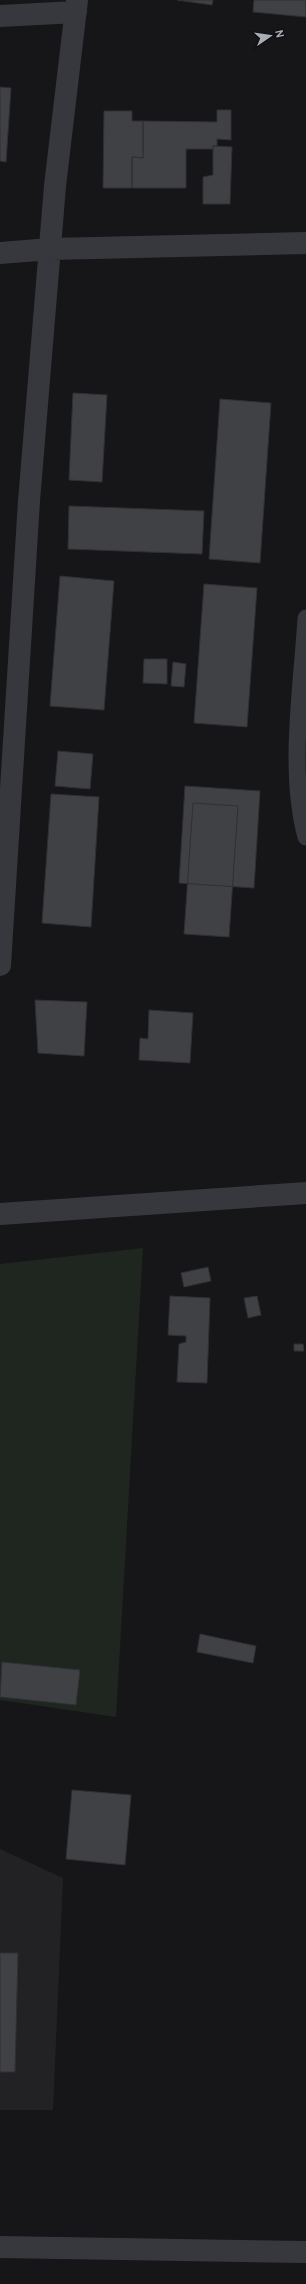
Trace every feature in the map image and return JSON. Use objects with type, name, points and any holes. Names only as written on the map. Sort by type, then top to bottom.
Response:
[{"type":"street","points":[[0,16],[77,6],[50,249],[22,592],[6,736],[0,965]]},
{"type":"street","points":[[0,253],[50,249],[306,243]]},
{"type":"street","points":[[0,1214],[306,1193]]},
{"type":"street","points":[[0,2247],[306,2252]]},
{"type":"lane","points":[[306,618],[296,759],[302,824],[306,837]]},
{"type":"shaded area","points":[[143,1248],[116,1717],[0,1700],[0,1264]]},
{"type":"shaded area","points":[[0,1849],[63,1878],[53,2110],[0,2110]]},
{"type":"building","points":[[177,0],[213,0],[212,5]]},
{"type":"building","points":[[254,0],[306,0],[306,17],[253,12]]},
{"type":"building","points":[[0,87],[11,88],[6,162],[0,161]]},
{"type":"building","points":[[217,110],[231,110],[231,140],[217,139],[217,146],[213,146],[213,149],[186,149],[186,188],[132,188],[132,157],[143,158],[143,121],[217,122]]},
{"type":"building","points":[[104,111],[132,111],[132,121],[143,121],[143,158],[132,157],[132,188],[103,188]]},
{"type":"building","points":[[213,146],[232,147],[230,204],[203,204],[203,177],[213,175]]},
{"type":"building","points":[[73,393],[107,395],[102,482],[69,480]]},
{"type":"building","points":[[220,399],[271,403],[260,563],[209,559]]},
{"type":"building","points":[[69,506],[204,511],[202,554],[68,549]]},
{"type":"building","points":[[60,576],[114,581],[104,710],[50,706]]},
{"type":"building","points":[[204,584],[257,588],[247,727],[194,723]]},
{"type":"building","points":[[144,659],[167,659],[167,684],[143,683]]},
{"type":"building","points":[[173,662],[186,664],[184,687],[171,686]]},
{"type":"building","points":[[58,751],[93,754],[90,789],[55,786]]},
{"type":"building","points":[[185,786],[260,791],[254,888],[179,883]]},
{"type":"building","points":[[51,794],[99,797],[91,927],[42,923]]},
{"type":"building","points":[[193,803],[238,806],[229,937],[184,934]]},
{"type":"building","points":[[35,1000],[87,1002],[84,1056],[38,1053]]},
{"type":"building","points":[[149,1010],[193,1013],[190,1063],[139,1060],[140,1038],[148,1039]]},
{"type":"building","points":[[208,1267],[211,1281],[184,1287],[181,1273]]},
{"type":"building","points":[[170,1296],[210,1298],[207,1383],[177,1382],[179,1344],[186,1342],[186,1336],[168,1335]]},
{"type":"building","points":[[257,1296],[261,1315],[248,1318],[244,1298]]},
{"type":"building","points":[[294,1344],[303,1344],[304,1351],[294,1351]]},
{"type":"building","points":[[200,1634],[256,1646],[253,1663],[197,1652]]},
{"type":"building","points":[[2,1662],[80,1670],[76,1705],[0,1697]]},
{"type":"building","points":[[72,1790],[131,1795],[125,1865],[66,1859]]},
{"type":"building","points":[[0,1953],[18,1953],[15,2072],[0,2072]]}]
